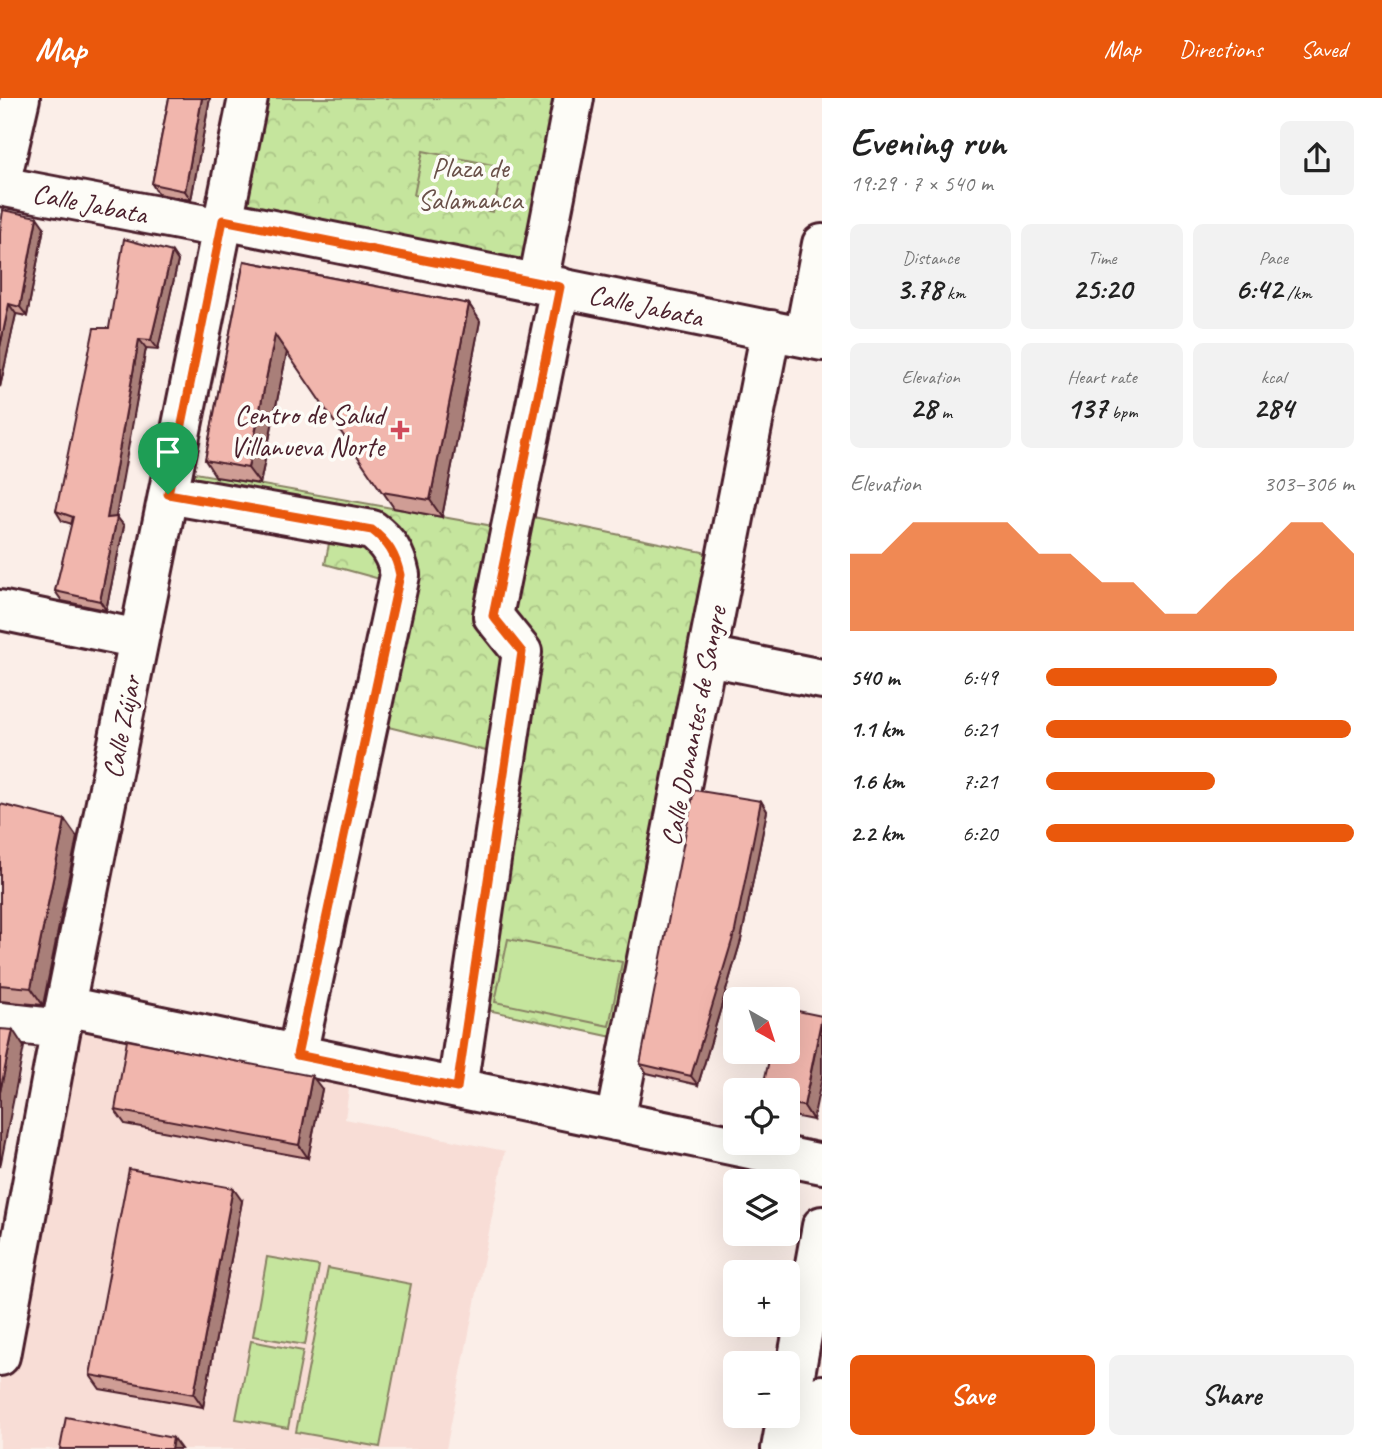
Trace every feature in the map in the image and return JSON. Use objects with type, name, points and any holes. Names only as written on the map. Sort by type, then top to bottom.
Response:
[{"type":"street","points":[[0,186],[20,98]]},
{"type":"street","name":"Calle Zújar","points":[[0,1356],[63,1018],[247,98]]},
{"type":"street","points":[[457,1088],[522,652],[493,616],[514,513],[574,98]]},
{"type":"street","name":"Calle Jabata","points":[[0,186],[549,285],[799,336]]},
{"type":"street","name":"Calle Donantes de Sangre","points":[[615,1121],[727,557],[799,336],[822,244]]},
{"type":"street","points":[[168,494],[372,530],[383,538],[397,557],[400,575],[297,1055]]},
{"type":"street","points":[[0,610],[139,639]]},
{"type":"street","points":[[708,656],[822,679]]},
{"type":"street","points":[[0,1022],[63,1018],[297,1055],[822,1164]]},
{"type":"street","points":[[799,1351],[822,1226]]},
{"type":"street","points":[[811,1449],[822,1395]]},
{"type":"street","points":[[780,1449],[784,1428]]},
{"type":"shaded area","points":[[65,1006],[352,1066],[345,1119],[505,1151],[446,1449],[0,1449],[0,1356]]},
{"type":"green space","name":"Plaza de Salamanca","points":[[248,98],[574,98],[538,283],[223,220]]},
{"type":"green space","points":[[423,151],[503,167],[493,212],[414,195]]},
{"type":"green space","points":[[173,469],[510,529],[514,513],[727,557],[631,1041],[469,1006],[506,756],[368,722],[398,584],[325,564],[333,523],[168,494]]},
{"type":"green space","points":[[508,939],[622,962],[609,1026],[495,1002]]},
{"type":"green space","points":[[267,1257],[319,1266],[305,1345],[253,1336]]},
{"type":"green space","points":[[328,1268],[411,1284],[380,1447],[296,1432]]},
{"type":"green space","points":[[251,1341],[303,1351],[288,1428],[236,1419]]},
{"type":"building","points":[[169,98],[202,98],[185,191],[152,184]]},
{"type":"building","points":[[3,210],[37,217],[20,307],[9,304],[0,347],[0,232]]},
{"type":"building","points":[[124,239],[172,252],[151,340],[139,339],[107,518],[117,517],[100,601],[55,591],[73,517],[56,511],[94,328],[109,328]]},
{"type":"building","name":"Centro de Salud Villanueva Norte","points":[[244,261],[469,304],[430,500],[382,492],[275,335],[248,468],[205,460]]},
{"type":"building","points":[[694,790],[761,801],[735,931],[691,1076],[640,1064]]},
{"type":"building","points":[[0,804],[65,820],[31,988],[0,985]]},
{"type":"building","points":[[800,1011],[822,1016],[804,1106],[800,1106],[800,1078],[765,1078],[768,1064],[800,1064]]},
{"type":"building","points":[[0,1029],[13,1030],[0,1092]]},
{"type":"building","points":[[127,1040],[312,1076],[299,1145],[115,1110]]},
{"type":"building","points":[[129,1169],[233,1188],[194,1394],[90,1375]]},
{"type":"building","points":[[66,1417],[173,1438],[171,1449],[60,1449]]},
{"type":"place","name":"Centro de Salud Villanueva Norte","points":[[400,430]]},
{"type":"route","points":[[223,220],[560,287],[493,616],[522,652],[457,1088],[297,1055],[400,575],[397,557],[383,538],[372,530],[168,494],[223,220]]}]
